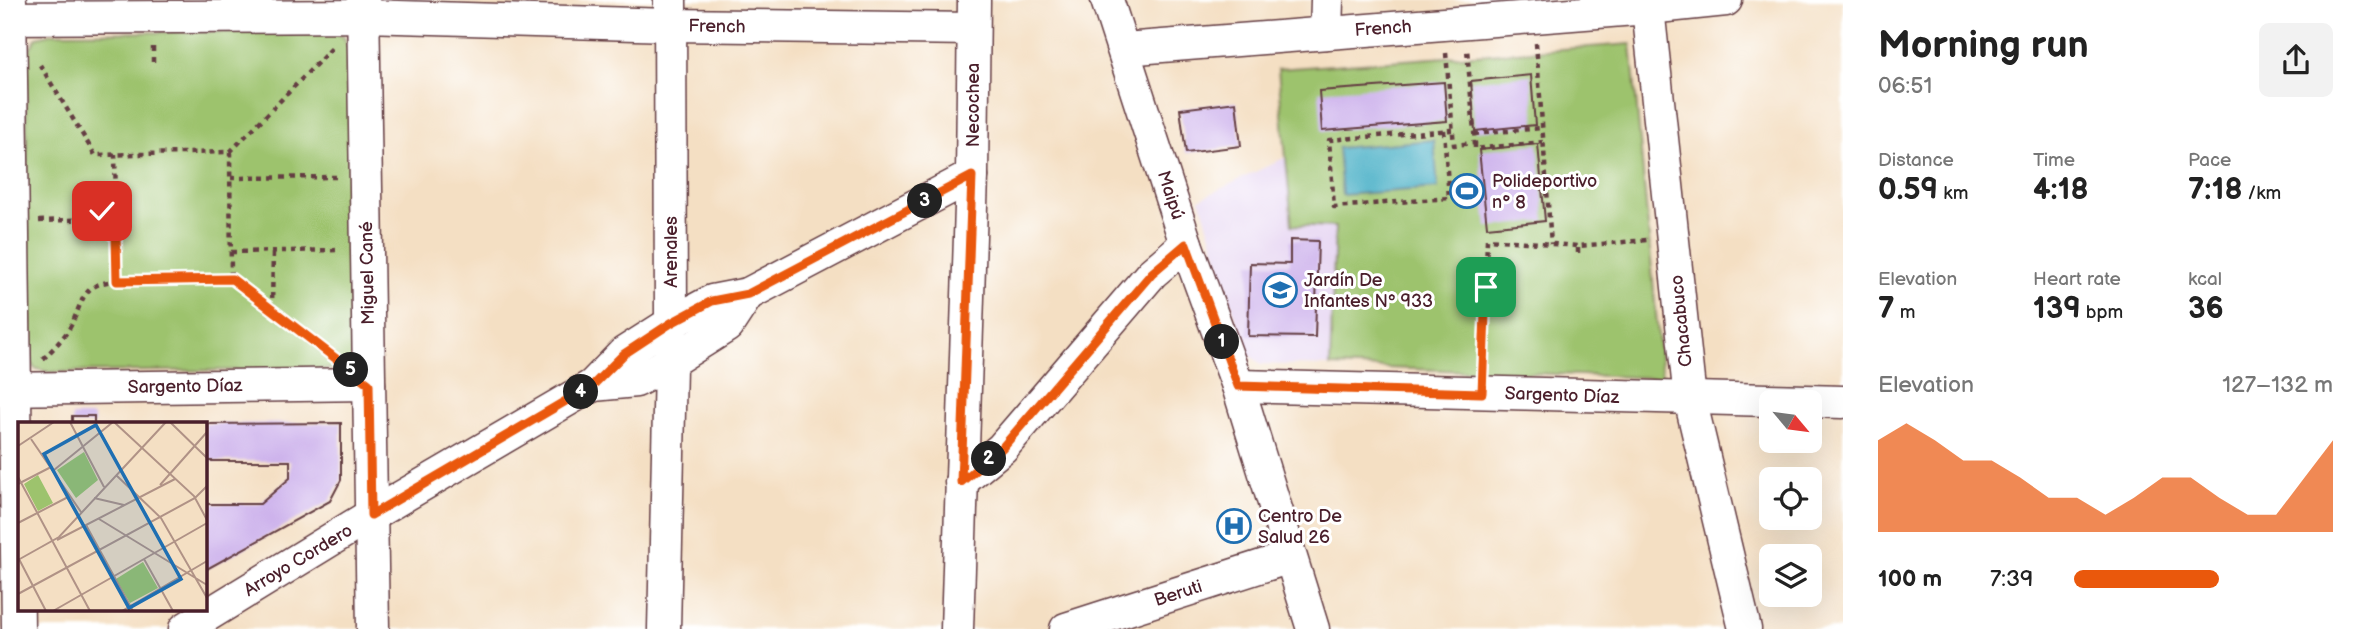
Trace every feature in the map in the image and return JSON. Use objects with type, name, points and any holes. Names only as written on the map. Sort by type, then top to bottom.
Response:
[{"type":"street","name":"Maipú","points":[[1107,0],[1186,244],[1238,386],[1313,629]]},
{"type":"street","points":[[1326,33],[1327,0]]},
{"type":"street","name":"French","points":[[1124,49],[1726,0]]},
{"type":"street","name":"French","points":[[7,12],[364,8],[974,15]]},
{"type":"street","name":"Miguel Cané","points":[[364,8],[373,629]]},
{"type":"street","name":"Chacabuco","points":[[1648,8],[1690,399],[1745,629]]},
{"type":"street","points":[[7,12],[13,221],[8,389],[18,629]]},
{"type":"street","name":"Arenales","points":[[664,629],[671,323],[670,13]]},
{"type":"street","name":"Necochea","points":[[957,629],[972,176],[974,15]]},
{"type":"street","name":"Arroyo Cordero","points":[[185,629],[371,515],[593,385],[624,354],[671,323],[712,301],[748,294],[972,176]]},
{"type":"street","points":[[961,482],[1002,448],[1152,273],[1186,244]]},
{"type":"street","name":"Arroyo Cordero","points":[[593,385],[636,381],[670,362],[727,327],[748,294]]},
{"type":"street","name":"Sargento Díaz","points":[[8,389],[369,384]]},
{"type":"street","name":"Sargento Díaz","points":[[1238,386],[1843,402]]},
{"type":"street","name":"Beruti","points":[[1066,629],[1290,557]]},
{"type":"path","points":[[232,279],[230,152],[364,8]]},
{"type":"path","points":[[1534,17],[1551,244]]},
{"type":"path","points":[[1454,23],[1454,145],[1475,143]]},
{"type":"path","points":[[1454,23],[1475,149],[1543,142]]},
{"type":"path","points":[[39,64],[95,155],[230,152]]},
{"type":"path","points":[[1474,134],[1542,128]]},
{"type":"path","points":[[1444,130],[1449,198],[1334,207],[1329,139],[1444,130],[1452,130]]},
{"type":"path","points":[[116,154],[116,202],[106,206],[101,219],[106,232],[116,236],[117,281]]},
{"type":"path","points":[[231,178],[366,177]]},
{"type":"path","points":[[13,221],[101,219]]},
{"type":"path","points":[[1482,393],[1487,239],[1578,246],[1672,238]]},
{"type":"path","points":[[1578,246],[1578,253]]},
{"type":"path","points":[[231,251],[367,250]]},
{"type":"path","points":[[272,309],[273,251]]},
{"type":"path","points":[[8,389],[67,333],[81,299],[88,290],[106,281],[232,279],[369,384]]},
{"type":"path","points":[[1478,288],[1486,287]]},
{"type":"shaded area","name":"Jardín De Infantes Nº 933","points":[[1286,157],[1292,225],[1335,227],[1330,366],[1261,364],[1246,352],[1200,199]]},
{"type":"green space","points":[[331,31],[344,37],[351,55],[358,344],[353,361],[336,369],[48,372],[34,368],[29,356],[26,55],[37,37],[53,33]]},
{"type":"green space","name":"Polideportivo n° 8","points":[[1631,44],[1662,378],[1330,366],[1335,227],[1292,225],[1278,69]]},
{"type":"water","points":[[1434,140],[1438,188],[1342,195],[1338,148]]},
{"type":"building","points":[[1531,75],[1535,125],[1475,131],[1471,81]]},
{"type":"building","points":[[1444,82],[1447,121],[1322,131],[1319,91]]},
{"type":"building","points":[[1236,102],[1241,146],[1186,153],[1180,109]]},
{"type":"building","points":[[1538,144],[1545,221],[1487,227],[1479,150]]},
{"type":"building","points":[[1290,240],[1318,241],[1315,337],[1248,336],[1250,263],[1290,264]]},
{"type":"building","points":[[72,416],[94,416],[94,422],[72,422]]},
{"type":"building","points":[[341,423],[341,480],[330,501],[206,569],[206,504],[260,504],[290,478],[290,461],[206,461],[206,424]]},
{"type":"place","name":"Polideportivo n° 8","points":[[1467,191]]},
{"type":"place","name":"Jardín De Infantes Nº 933","points":[[1280,290]]},
{"type":"place","name":"Centro De Salud 26","points":[[1234,526]]},
{"type":"route","points":[[102,211],[100,222],[106,232],[116,236],[117,281],[232,279],[369,384],[371,515],[593,385],[624,354],[671,323],[712,301],[748,294],[972,176],[961,482],[1002,448],[1152,273],[1186,244],[1238,386],[1482,393],[1486,287]]}]
